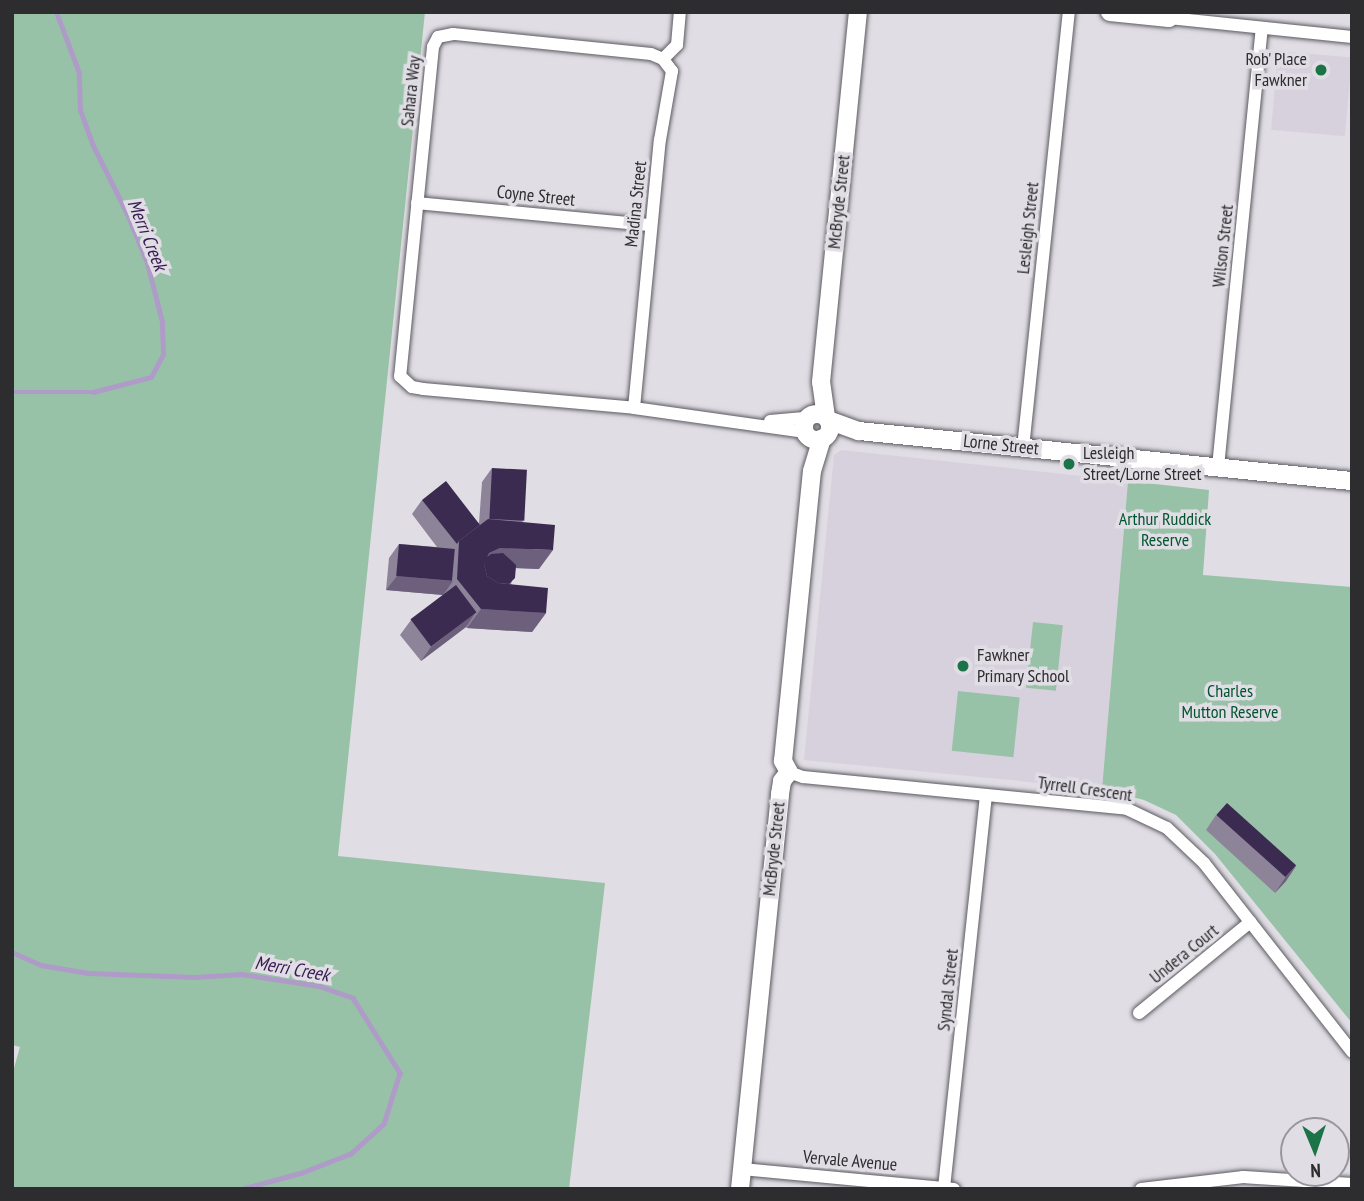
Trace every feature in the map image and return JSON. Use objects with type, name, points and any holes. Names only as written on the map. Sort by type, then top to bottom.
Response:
[{"type":"street","points":[[663,59],[677,45],[680,12]]},
{"type":"street","name":"Lesleigh Street","points":[[1023,448],[1069,12]]},
{"type":"street","points":[[1111,12],[1169,15],[1352,37]]},
{"type":"street","name":"McBryde Street","points":[[740,1189],[780,794],[782,781],[789,772],[783,761],[858,17]]},
{"type":"street","name":"Wilson Street","points":[[1219,467],[1262,28]]},
{"type":"street","name":"Sahara Way","points":[[400,376],[433,47],[438,37],[453,34],[651,54],[663,59]]},
{"type":"street","name":"Madina Street","points":[[634,408],[660,140],[672,71],[663,59]]},
{"type":"street","name":"Coyne Street","points":[[417,202],[651,225]]},
{"type":"street","name":"Lorne Street","points":[[400,376],[412,387],[423,389],[1352,481]]},
{"type":"street","name":"Tyrrell Crescent","points":[[789,772],[803,777],[1127,809],[1167,828],[1205,863],[1352,1052]]},
{"type":"street","name":"Syndal Street","points":[[949,1188],[986,796]]},
{"type":"street","name":"Undera Court","points":[[1139,1013],[1250,922]]},
{"type":"street","name":"Vervale Avenue","points":[[742,1169],[949,1188]]},
{"type":"street","points":[[1141,1189],[1243,1177],[1352,1184]]},
{"type":"shaded area","points":[[1278,51],[1352,57],[1345,136],[1271,130]]},
{"type":"shaded area","name":"Fawkner Primary School","points":[[841,450],[1128,481],[1102,789],[804,760],[834,455]]},
{"type":"green space","points":[[12,12],[425,12],[338,856],[605,883],[569,1189],[12,1189],[12,1075],[20,1047],[12,1045]]},
{"type":"green space","name":"Charles Mutton Reserve","points":[[1128,481],[1209,490],[1203,575],[1352,587],[1352,1023],[1215,854],[1176,815],[1144,800],[1102,789]]},
{"type":"green space","points":[[1033,622],[1063,625],[1056,691],[1026,688]]},
{"type":"green space","points":[[958,691],[1020,697],[1013,757],[952,751]]},
{"type":"building","points":[[492,468],[527,470],[524,521],[489,519]]},
{"type":"building","points":[[446,481],[480,525],[457,544],[422,500]]},
{"type":"building","points":[[488,519],[555,525],[553,550],[500,548],[489,553],[484,564],[487,576],[498,583],[548,588],[546,613],[481,609],[457,579],[459,541]]},
{"type":"building","points":[[399,544],[455,549],[452,581],[396,576]]},
{"type":"building","points":[[503,553],[516,565],[515,578],[509,584],[498,583],[487,576],[484,564],[491,554]]},
{"type":"building","points":[[456,585],[476,612],[431,646],[410,619]]},
{"type":"building","points":[[1227,803],[1296,865],[1285,877],[1216,815]]},
{"type":"waterway","name":"Merri Creek","points":[[12,392],[93,392],[151,377],[163,354],[162,322],[147,263],[127,214],[93,146],[80,110],[79,73],[56,12]]},
{"type":"waterway","name":"Merri Creek","points":[[12,952],[41,965],[89,973],[195,977],[241,974],[319,986],[353,998],[400,1073],[384,1124],[351,1154],[302,1173],[243,1189]]},
{"type":"place","name":"Rob' Place Fawkner","points":[[1321,70]]},
{"type":"place","name":"Lesleigh Street/Lorne Street","points":[[1069,464]]},
{"type":"place","name":"Fawkner Primary School","points":[[963,666]]},
{"type":"park label","name":"Arthur Ruddick Reserve","points":[[1165,530]]}]
